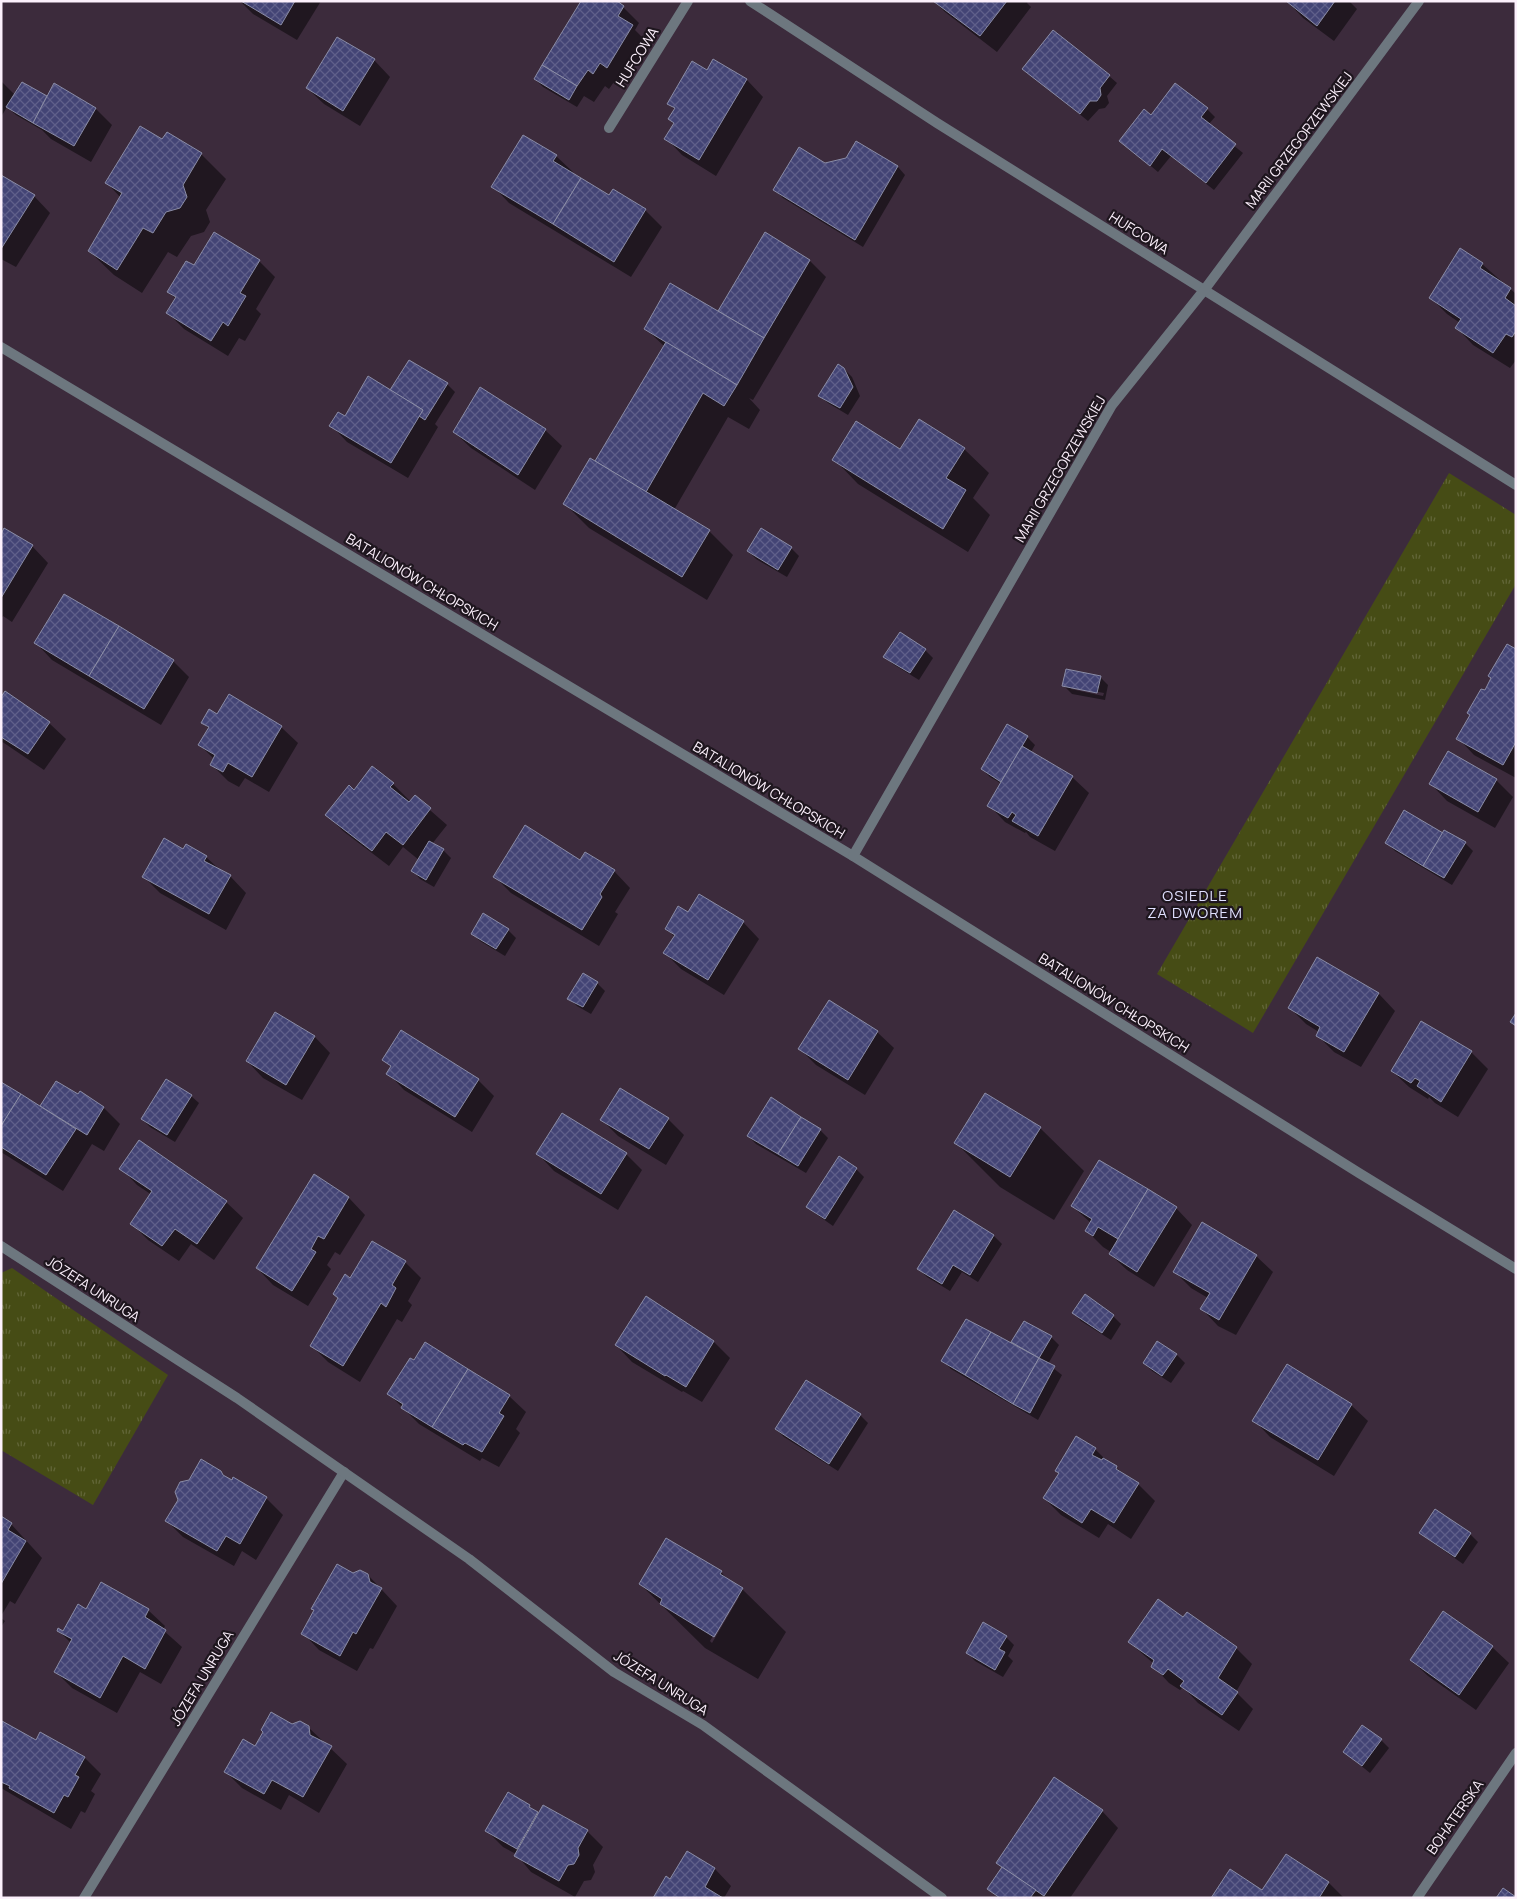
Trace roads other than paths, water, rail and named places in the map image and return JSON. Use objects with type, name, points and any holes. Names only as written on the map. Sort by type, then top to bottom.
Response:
[{"type":"street","name":"HUFCOWA","points":[[609,128],[688,1]]},
{"type":"street","name":"HUFCOWA","points":[[750,1],[937,123],[1516,485]]},
{"type":"street","name":"MARII GRZEGORZEWSKIEJ","points":[[853,856],[1112,405],[1205,290],[1419,1]]},
{"type":"street","name":"BATALIONÓW CHŁOPSKICH","points":[[1,347],[853,856],[1359,1173],[1516,1269]]},
{"type":"street","name":"JÓZEFA UNRUGA","points":[[1,1246],[237,1398],[344,1472],[469,1559],[614,1672],[703,1725],[942,1898]]},
{"type":"street","name":"JÓZEFA UNRUGA","points":[[84,1898],[344,1472]]},
{"type":"street","name":"BOHATERSKA","points":[[1417,1898],[1516,1753]]},
{"type":"district","name":"OSIEDLE ZA DWOREM","points":[[1195,904]]}]
